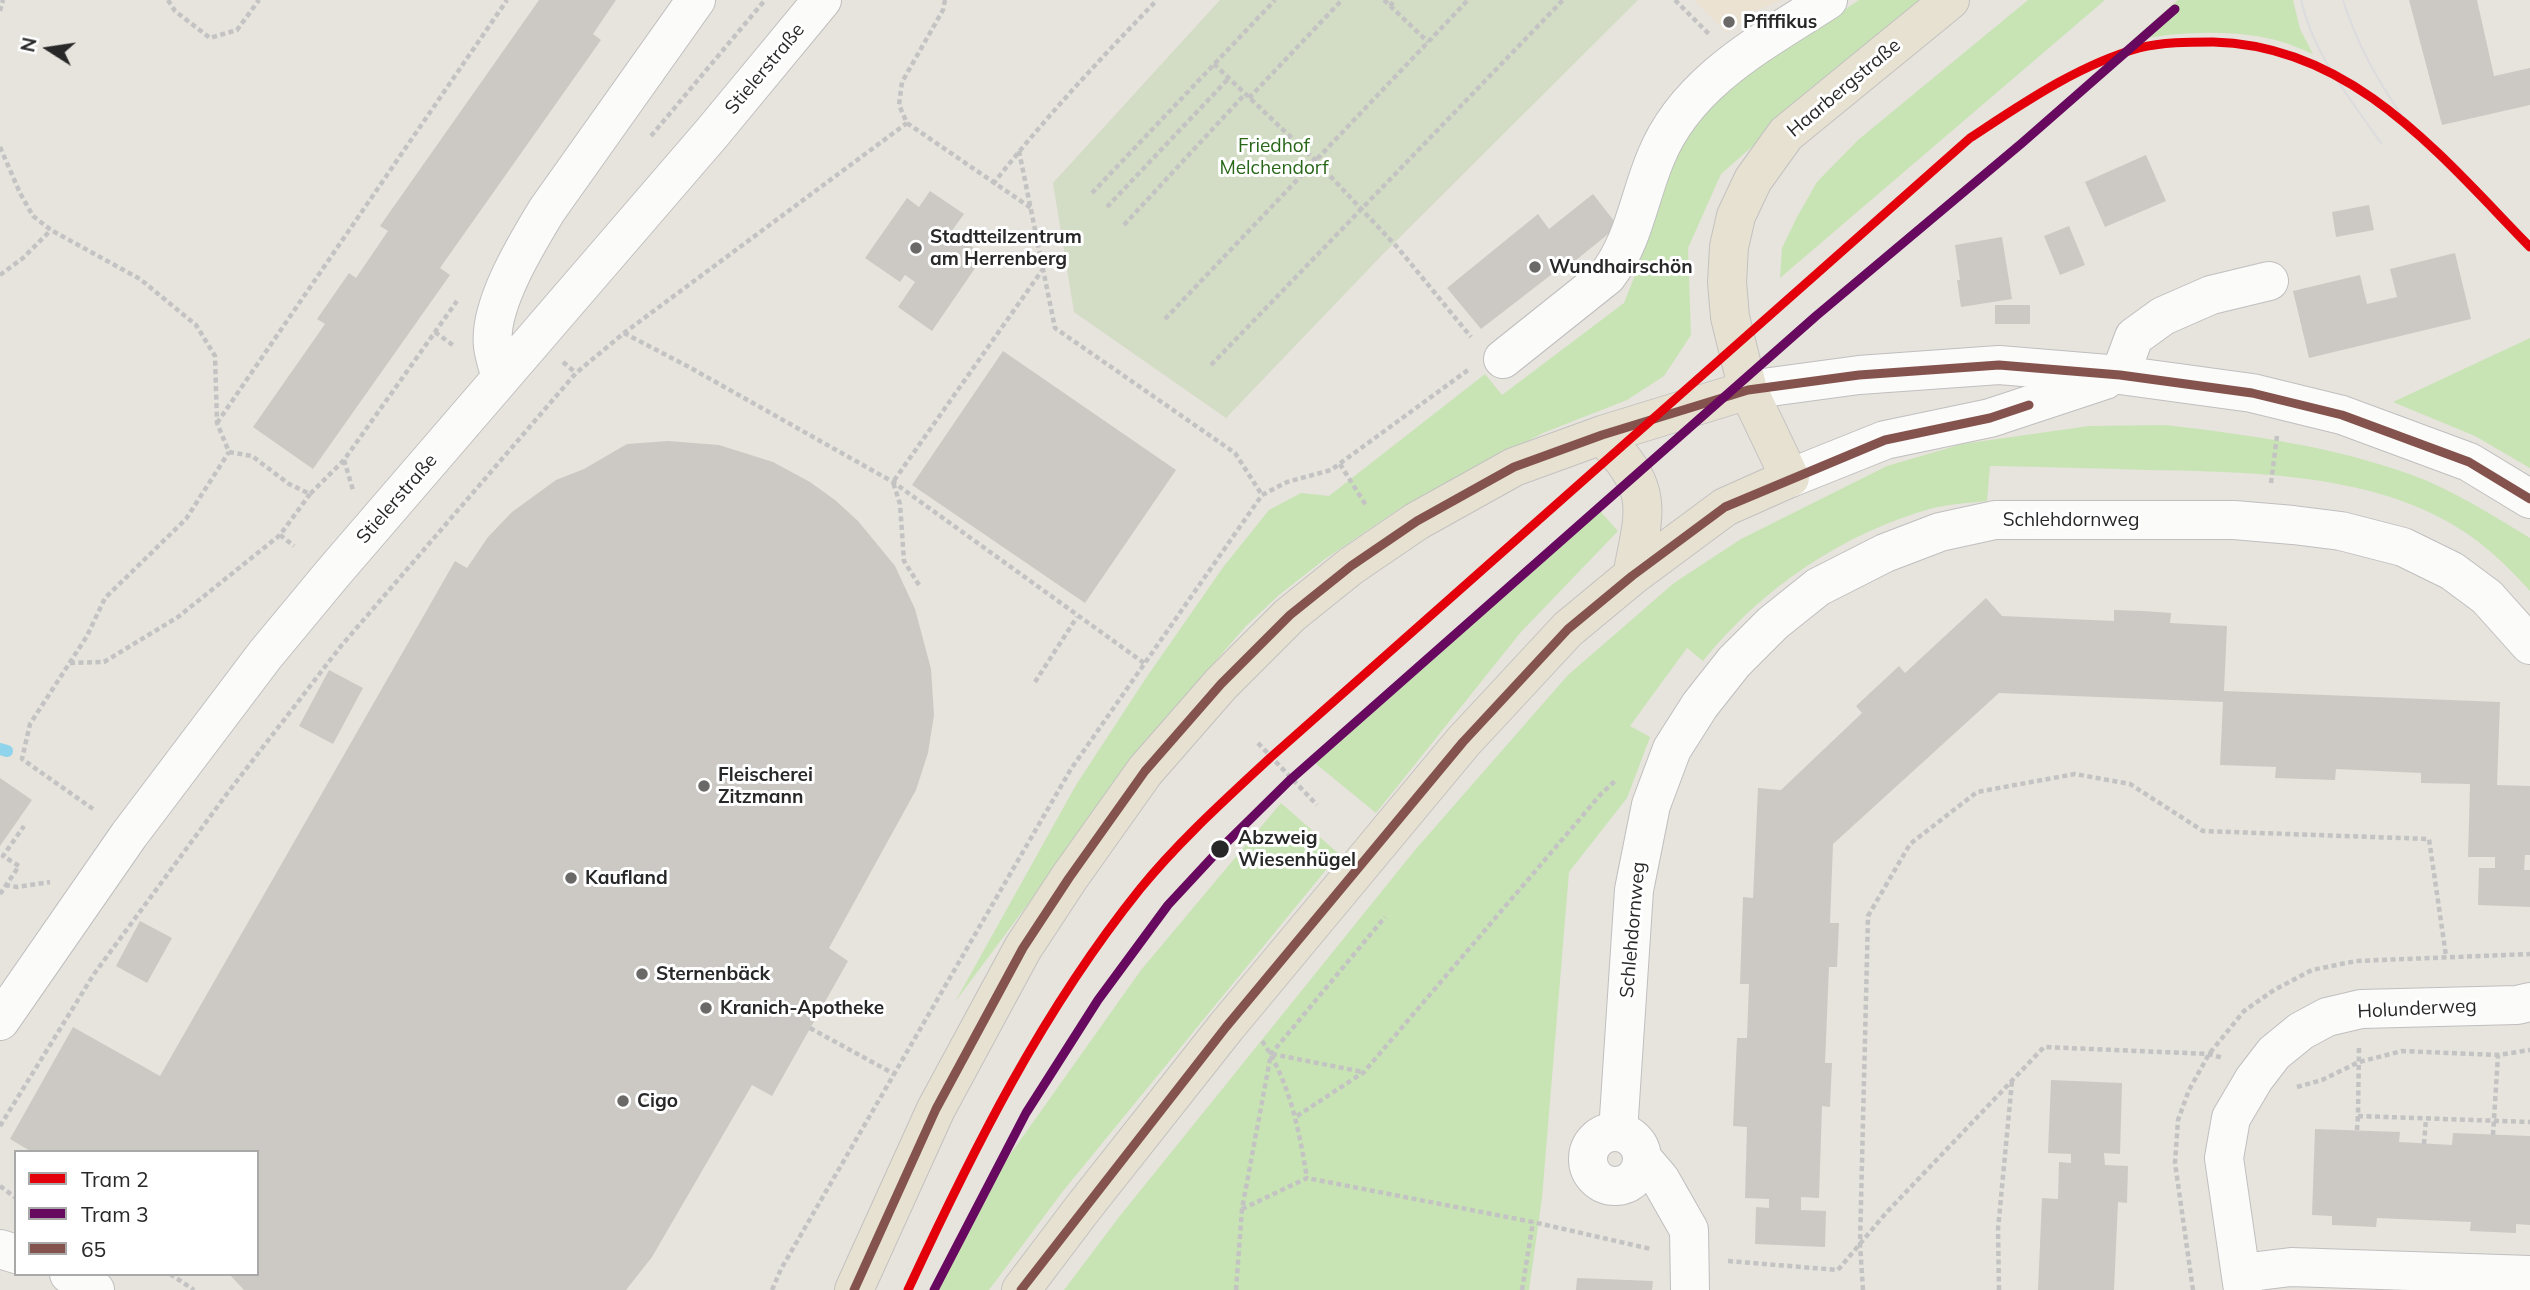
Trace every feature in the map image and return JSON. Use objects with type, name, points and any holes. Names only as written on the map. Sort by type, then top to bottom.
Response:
[{"type":"main road","name":"Haarbergstraße","points":[[1790,478],[1748,390],[1730,317],[1727,282],[1729,247],[1736,216],[1753,180],[1786,134],[1950,0]]},
{"type":"main road","points":[[854,1290],[936,1109],[1023,948],[1145,771],[1213,693],[1290,615],[1351,566],[1417,521],[1514,467],[1602,435],[1748,390]]},
{"type":"main road","points":[[1602,435],[1626,462],[1641,491],[1644,509],[1632,576]]},
{"type":"main road","points":[[1021,1290],[1226,1027],[1463,743],[1568,629],[1632,576],[1725,507],[1790,478]]},
{"type":"street","points":[[501,378],[492,345],[497,315],[508,282],[528,243],[547,210],[696,0]]},
{"type":"street","name":"Stielerstraße","points":[[0,1021],[64,926],[265,655],[712,133],[822,0]]},
{"type":"street","points":[[1495,358],[1607,276],[1619,260],[1629,237],[1656,157],[1669,132],[1692,101],[1734,60],[1828,0]]},
{"type":"street","points":[[2120,375],[2134,337],[2163,316],[2211,295],[2269,281]]},
{"type":"street","points":[[1748,390],[1859,375],[1999,365],[2120,375],[2252,393],[2343,415],[2469,461],[2530,499]]},
{"type":"street","points":[[1790,478],[1885,440],[1990,418],[2120,375]]},
{"type":"street","name":"Schlehdornweg","points":[[1690,1274],[1689,1230],[1660,1179],[1630,1145],[1634,890],[1651,805],[1672,749],[1700,705],[1734,662],[1773,624],[1818,587],[1885,553],[1940,532],[1995,520],[2266,522],[2341,531],[2403,547],[2452,572],[2487,597],[2530,645]]},
{"type":"street","name":"Holunderweg","points":[[2242,1281],[2224,1158],[2231,1118],[2253,1079],[2274,1053],[2301,1031],[2327,1017],[2361,1009],[2517,1005],[2530,1002]]},
{"type":"street","points":[[2242,1281],[2291,1267],[2530,1275]]},
{"type":"street","points":[[72,1276],[95,1290]]},
{"type":"path","points":[[0,11],[4,0]]},
{"type":"path","points":[[168,0],[175,11],[211,38],[237,30],[259,0]]},
{"type":"path","points":[[217,423],[506,0]]},
{"type":"path","points":[[945,0],[943,10],[902,82],[899,105],[907,123],[1032,209]]},
{"type":"path","points":[[993,184],[1092,68],[1157,0]]},
{"type":"path","points":[[1092,193],[1275,0]]},
{"type":"path","points":[[1124,225],[1342,0]]},
{"type":"path","points":[[1384,0],[1428,42]]},
{"type":"path","points":[[1390,6],[1395,0]]},
{"type":"path","points":[[1166,319],[1468,0]]},
{"type":"path","points":[[1211,365],[1563,0]]},
{"type":"path","points":[[1675,0],[1734,60]]},
{"type":"path","points":[[772,1290],[781,1269],[1071,769],[1262,495],[1273,487],[1318,475],[1340,464],[1495,358],[1398,248],[1316,161],[1214,64]]},
{"type":"path","points":[[1107,207],[1229,78]]},
{"type":"path","points":[[0,1126],[94,974],[226,795],[341,646],[576,373],[624,333],[907,123]]},
{"type":"path","points":[[0,147],[33,216],[140,279],[196,325],[215,356],[217,423],[229,452]]},
{"type":"path","points":[[1019,151],[1055,328],[1235,453],[1262,495]]},
{"type":"path","points":[[0,275],[23,258],[51,229]]},
{"type":"path","points":[[893,482],[1043,268]]},
{"type":"path","points":[[69,663],[104,662],[135,644],[178,617],[280,535],[310,494],[344,460],[458,299]]},
{"type":"path","points":[[624,333],[893,482],[1144,663]]},
{"type":"path","points":[[2266,522],[2277,429]]},
{"type":"path","points":[[229,452],[252,456],[289,484],[310,494]]},
{"type":"path","points":[[93,809],[22,759],[30,724],[87,636],[105,598],[186,519],[229,452]]},
{"type":"path","points":[[344,460],[355,495]]},
{"type":"path","points":[[1340,464],[1367,507]]},
{"type":"path","points":[[893,482],[900,504],[904,561],[919,585]]},
{"type":"path","points":[[280,535],[294,547]]},
{"type":"path","points":[[1035,682],[1077,617]]},
{"type":"path","points":[[1258,743],[1317,805]]},
{"type":"path","points":[[1297,1116],[1364,1072],[1601,794],[1622,774],[1672,749]]},
{"type":"path","points":[[1863,1290],[1860,1244],[1868,916],[1910,844],[1977,792],[2075,774],[2130,784],[2203,831],[2429,839],[2446,956]]},
{"type":"path","points":[[0,894],[19,866],[2,858],[24,826]]},
{"type":"path","points":[[5,885],[17,887],[58,881]]},
{"type":"path","points":[[1236,1290],[1242,1209],[1271,1054],[1385,917]]},
{"type":"path","points":[[2357,1130],[2361,1009]]},
{"type":"path","points":[[810,1028],[894,1074]]},
{"type":"path","points":[[1242,1209],[1307,1178],[1534,1222],[1690,1274],[1838,1270],[1886,1213],[2044,1047],[2209,1054],[2222,1058],[2253,1079],[2288,1089],[2322,1080],[2358,1062],[2402,1051],[2498,1055],[2530,1050]]},
{"type":"path","points":[[1271,1054],[1364,1072]]},
{"type":"path","points":[[1271,1054],[1297,1116],[1307,1178]]},
{"type":"path","points":[[2493,1135],[2498,1055]]},
{"type":"path","points":[[1999,1290],[1998,1229],[2012,1080]]},
{"type":"path","points":[[2358,1116],[2530,1122]]},
{"type":"path","points":[[2424,1144],[2426,1119]]},
{"type":"path","points":[[1522,1290],[1534,1222]]},
{"type":"path","points":[[173,1276],[194,1290]]},
{"type":"shaded area","name":"Pfiffikus","points":[[1694,0],[1782,0],[1756,11],[1727,33]]},
{"type":"green space","name":"Friedhof Melchendorf","points":[[1220,0],[1638,0],[1383,254],[1226,418],[1074,312],[1053,183]]},
{"type":"green space","points":[[1859,0],[1919,0],[1721,174],[1688,248],[1691,335],[1664,376],[1627,400],[1543,433],[1399,509],[1325,559],[1279,595],[1246,626],[1167,717],[955,1002],[1076,785],[1224,566],[1269,510],[1301,493],[1329,496],[1485,374],[1502,395],[1624,303],[1676,152],[1716,101],[1756,69]]},
{"type":"green space","points":[[2028,0],[2105,0],[1780,278],[1782,248],[1817,182],[1858,140]]},
{"type":"green space","points":[[2178,0],[2293,0],[2300,29],[2313,54],[2266,38],[2227,33],[2164,36],[2129,43]]},
{"type":"green space","points":[[2530,338],[2530,468],[2475,436],[2393,402]]},
{"type":"green space","points":[[2166,425],[2321,449],[2382,465],[2442,488],[2530,538],[2530,591],[2498,559],[2463,531],[2428,512],[2391,497],[2352,487],[2228,472],[1990,466],[1987,501],[1933,508],[1867,532],[1806,566],[1778,587],[1726,634],[1703,661],[1687,648],[1630,726],[1650,737],[1627,798],[1569,872],[1542,1198],[1529,1290],[1064,1290],[1119,1217],[1415,850],[1568,675],[1674,583],[1741,539],[1887,466],[1962,444],[2089,426]]},
{"type":"green space","points":[[1600,511],[1618,531],[1521,632],[1376,813],[1310,759]]},
{"type":"green space","points":[[1281,803],[1339,854],[1063,1191],[989,1290],[932,1290],[980,1197],[1141,970]]},
{"type":"building","points":[[539,0],[616,0],[593,34],[601,40],[440,268],[450,275],[313,469],[253,427],[325,324],[317,319],[349,273],[356,278],[388,231],[380,226]]},
{"type":"building","points":[[2409,0],[2477,0],[2494,76],[2530,68],[2530,105],[2442,125]]},
{"type":"building","points":[[2146,155],[2166,201],[2105,227],[2085,182]]},
{"type":"building","points":[[930,191],[964,214],[951,232],[984,255],[932,331],[898,307],[915,282],[905,275],[900,282],[865,258],[907,198],[919,207]]},
{"type":"building","points":[[1593,194],[1618,226],[1559,274],[1556,271],[1481,329],[1447,288],[1538,214],[1549,229]]},
{"type":"building","points":[[2369,205],[2374,230],[2336,237],[2332,212]]},
{"type":"building","points":[[2069,226],[2085,265],[2060,275],[2044,236]]},
{"type":"building","points":[[2002,237],[2012,299],[1961,307],[1955,245]]},
{"type":"building","points":[[2455,253],[2471,319],[2309,358],[2293,291],[2360,275],[2367,304],[2397,297],[2390,269]]},
{"type":"building","points":[[1995,305],[2030,305],[2030,324],[1995,324]]},
{"type":"building","points":[[1003,351],[1176,470],[1085,603],[912,485]]},
{"type":"building","name":"Kaufland","points":[[668,441],[719,445],[773,462],[810,482],[835,500],[858,521],[895,566],[915,609],[931,669],[934,715],[928,753],[916,790],[829,948],[848,961],[772,1096],[752,1085],[652,1257],[626,1290],[244,1290],[231,1276],[259,1276],[259,1150],[29,1150],[10,1139],[73,1027],[160,1076],[455,561],[467,568],[488,537],[512,512],[556,480],[584,469],[627,444]]},
{"type":"building","points":[[1986,598],[2002,616],[2114,621],[2114,610],[2143,611],[2171,613],[2170,623],[2227,626],[2224,691],[2500,702],[2497,785],[2530,786],[2530,855],[2525,855],[2524,870],[2530,870],[2530,907],[2478,905],[2479,868],[2495,868],[2495,857],[2468,857],[2470,784],[2421,783],[2421,773],[2336,769],[2335,780],[2275,778],[2276,767],[2220,765],[2223,702],[1999,693],[1833,844],[1830,923],[1839,923],[1837,967],[1829,967],[1825,1063],[1832,1063],[1830,1107],[1822,1106],[1819,1198],[1801,1197],[1801,1210],[1826,1211],[1825,1247],[1755,1244],[1756,1207],[1769,1208],[1769,1199],[1745,1198],[1747,1127],[1733,1126],[1737,1038],[1747,1038],[1749,984],[1740,984],[1743,897],[1753,898],[1758,788],[1781,790],[1862,713],[1856,706],[1899,666],[1905,673]]},
{"type":"building","points":[[329,670],[363,688],[333,744],[299,726]]},
{"type":"building","points":[[0,778],[32,800],[0,846]]},
{"type":"building","points":[[140,921],[172,938],[147,983],[116,966]]},
{"type":"building","points":[[2051,1080],[2122,1083],[2120,1154],[2104,1153],[2105,1165],[2128,1166],[2127,1203],[2118,1202],[2114,1290],[2038,1290],[2042,1198],[2058,1199],[2059,1162],[2071,1163],[2071,1154],[2048,1153]]},
{"type":"building","points":[[2315,1129],[2400,1132],[2399,1142],[2452,1145],[2453,1133],[2530,1136],[2530,1225],[2516,1224],[2516,1233],[2470,1231],[2471,1222],[2377,1218],[2376,1227],[2332,1225],[2332,1216],[2312,1215]]},
{"type":"building","points":[[1577,1278],[1653,1281],[1652,1290],[1576,1290]]},
{"type":"waterway","points":[[0,749],[7,751]]},
{"type":"tram line","points":[[2301,0],[2314,40],[2324,58],[2381,143]]},
{"type":"tram line","points":[[2343,0],[2370,64],[2407,123]]},
{"type":"tram line","name":"3","points":[[934,1290],[1026,1113],[1098,1000],[1168,905],[1220,849],[1291,779],[1816,316],[2022,143],[2175,9]]},
{"type":"tram line","name":"2","points":[[908,1290],[984,1134],[1041,1033],[1105,936],[1140,889],[1171,854],[1271,757],[1970,138],[2010,112],[2094,64],[2139,48],[2185,42],[2213,42],[2263,48],[2309,62],[2351,84],[2390,111],[2427,142],[2530,247]]},
{"type":"transit line","name":"65","points":[[854,1290],[936,1109],[1023,948],[1145,771],[1221,684],[1290,615],[1351,566],[1417,521],[1514,467],[1602,435],[1748,390],[1859,375],[1999,365],[2120,375],[2252,393],[2342,415],[2469,462],[2530,499]]},
{"type":"transit line","name":"65","points":[[1021,1290],[1226,1027],[1463,742],[1568,629],[1632,576],[1725,507],[1885,440],[1990,418],[2029,405]]},
{"type":"place","name":"Pfiffikus","points":[[1729,22]]},
{"type":"place","name":"Stadtteilzentrum am Herrenberg","points":[[916,248]]},
{"type":"place","name":"Wundhairschön","points":[[1535,267]]},
{"type":"place","name":"Fleischerei Zitzmann","points":[[704,786]]},
{"type":"place","name":"Abzweig Wiesenhügel","points":[[1220,849]]},
{"type":"place","name":"Kaufland","points":[[571,878]]},
{"type":"place","name":"Sternenbäck","points":[[642,974]]},
{"type":"place","name":"Kranich-Apotheke","points":[[706,1008]]},
{"type":"place","name":"Cigo","points":[[623,1101]]}]
